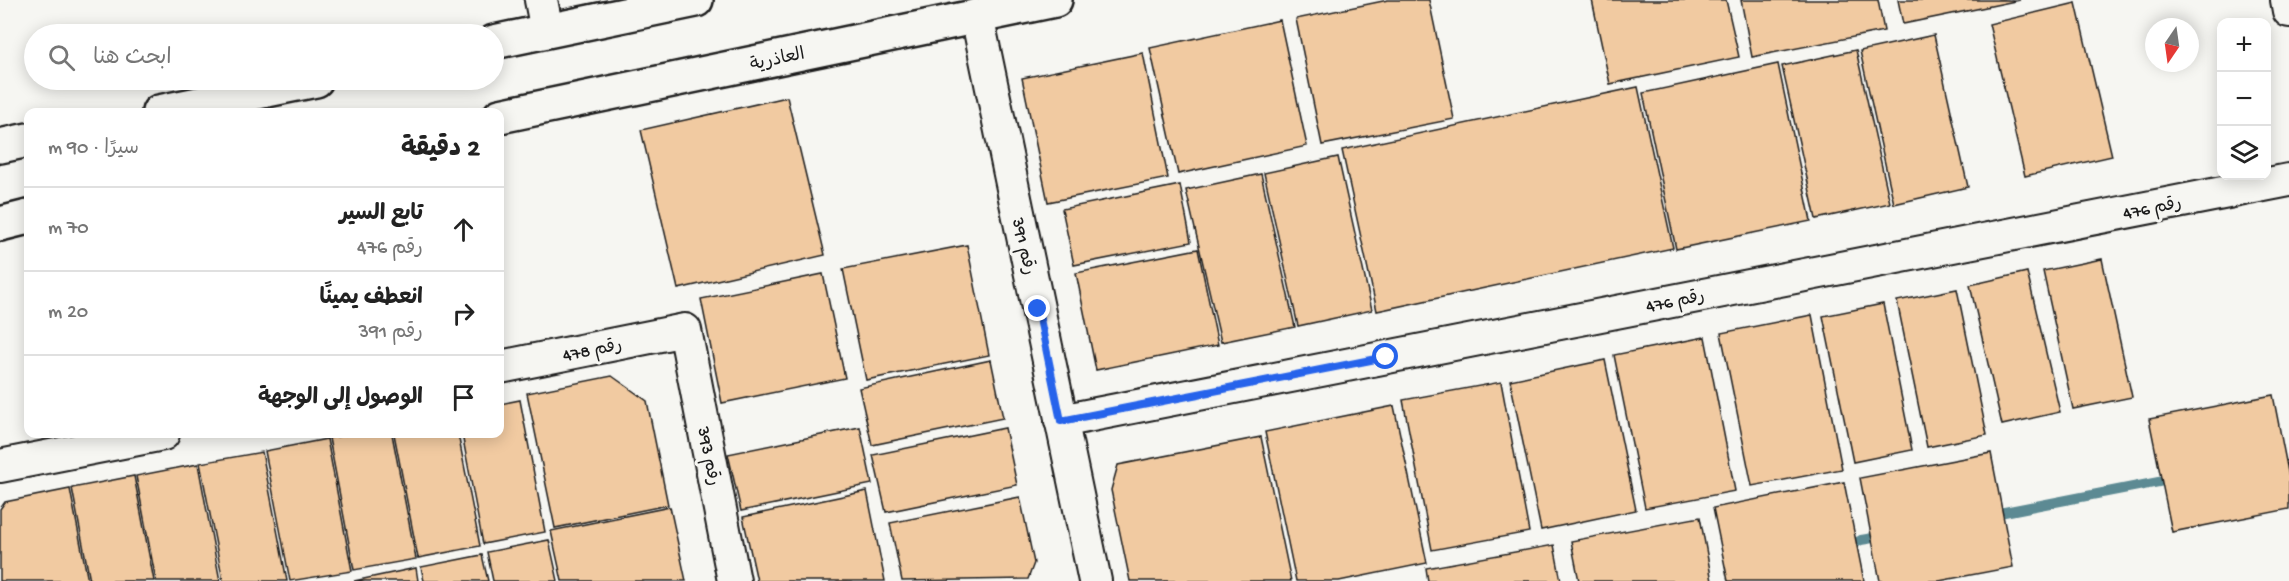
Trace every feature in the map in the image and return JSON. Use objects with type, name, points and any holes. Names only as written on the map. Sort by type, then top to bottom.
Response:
[{"type":"street","points":[[504,37],[544,16],[696,0]]},
{"type":"street","name":"العاذرية","points":[[504,115],[1055,0]]},
{"type":"street","points":[[2287,0],[2289,12]]},
{"type":"street","name":"رقم 391","points":[[977,16],[1095,581]]},
{"type":"street","points":[[185,108],[269,90]]},
{"type":"street","points":[[0,146],[24,141]]},
{"type":"street","name":"رقم 476","points":[[1061,421],[2289,180]]},
{"type":"street","points":[[0,224],[24,218]]},
{"type":"street","name":"رقم 478","points":[[504,366],[685,330]]},
{"type":"street","name":"رقم 393","points":[[685,330],[734,581]]},
{"type":"street","points":[[0,466],[143,438]]},
{"type":"building","points":[[1388,0],[1429,0],[1454,119],[1322,145],[1296,19]]},
{"type":"building","points":[[1592,0],[1726,0],[1739,57],[1610,84]]},
{"type":"building","points":[[1741,0],[1878,0],[1884,31],[1752,57]]},
{"type":"building","points":[[1898,0],[2020,0],[1903,24]]},
{"type":"building","points":[[2076,3],[2112,156],[2025,176],[1989,24]]},
{"type":"building","points":[[1280,20],[1307,146],[1178,174],[1150,48]]},
{"type":"building","points":[[1934,35],[1968,187],[1894,204],[1860,51]]},
{"type":"building","points":[[1856,50],[1890,203],[1816,219],[1782,66]]},
{"type":"building","points":[[1143,53],[1168,178],[1048,202],[1022,78]]},
{"type":"building","points":[[1778,64],[1811,221],[1676,249],[1643,93]]},
{"type":"building","points":[[1638,87],[1673,248],[1377,311],[1342,150]]},
{"type":"building","points":[[787,97],[825,255],[678,289],[641,130]]},
{"type":"building","points":[[1338,157],[1372,310],[1298,326],[1264,173]]},
{"type":"building","points":[[1261,174],[1295,327],[1221,342],[1186,190]]},
{"type":"building","points":[[1180,185],[1191,242],[1074,265],[1062,209]]},
{"type":"building","points":[[967,245],[989,355],[866,380],[843,269]]},
{"type":"building","points":[[1198,249],[1218,345],[1096,370],[1076,273]]},
{"type":"building","points":[[2102,259],[2132,397],[2073,409],[2043,271]]},
{"type":"building","points":[[2027,272],[2060,412],[2002,425],[1970,285]]},
{"type":"building","points":[[823,274],[845,378],[722,403],[701,299]]},
{"type":"building","points":[[1957,289],[1987,435],[1927,447],[1897,301]]},
{"type":"building","points":[[1883,304],[1912,450],[1853,462],[1823,316]]},
{"type":"building","points":[[1812,315],[1842,469],[1752,486],[1721,333]]},
{"type":"building","points":[[1705,337],[1735,491],[1645,508],[1614,355]]},
{"type":"building","points":[[991,360],[1003,418],[872,445],[859,388]]},
{"type":"building","points":[[1605,360],[1636,510],[1541,530],[1510,380]]},
{"type":"building","points":[[612,376],[647,401],[668,505],[555,528],[527,393]]},
{"type":"building","points":[[1501,382],[1529,532],[1432,550],[1403,400]]},
{"type":"building","points":[[2273,395],[2289,477],[2289,509],[2172,532],[2149,419]]},
{"type":"building","points":[[520,400],[545,532],[483,544],[463,438],[504,438],[504,403]]},
{"type":"building","points":[[1394,406],[1427,563],[1339,581],[1296,581],[1265,432]]},
{"type":"building","points":[[860,427],[872,484],[741,511],[728,454]]},
{"type":"building","points":[[1005,428],[1017,485],[886,512],[873,455]]},
{"type":"building","points":[[1261,437],[1291,581],[1130,581],[1111,490],[1118,465]]},
{"type":"building","points":[[329,438],[393,438],[416,559],[354,570]]},
{"type":"building","points":[[395,438],[459,438],[480,546],[418,558]]},
{"type":"building","points":[[327,439],[352,571],[290,581],[265,451]]},
{"type":"building","points":[[262,452],[287,581],[223,581],[200,463]]},
{"type":"building","points":[[1991,453],[2013,567],[1939,581],[1880,581],[1860,478]]},
{"type":"building","points":[[198,464],[220,581],[156,581],[136,476]]},
{"type":"building","points":[[134,476],[154,581],[90,581],[72,488]]},
{"type":"building","points":[[1844,482],[1864,581],[1728,581],[1713,508]]},
{"type":"building","points":[[70,489],[88,581],[0,581],[0,509],[5,502]]},
{"type":"building","points":[[867,491],[885,581],[757,581],[743,517]]},
{"type":"building","points":[[1020,497],[1034,563],[1028,579],[902,581],[890,523]]},
{"type":"building","points":[[670,507],[686,581],[562,581],[551,531]]},
{"type":"building","points":[[1700,517],[1712,581],[1579,581],[1571,541]]},
{"type":"building","points":[[549,540],[558,581],[493,581],[487,552]]},
{"type":"building","points":[[1554,545],[1561,581],[1428,581],[1426,568]]},
{"type":"building","points":[[482,555],[488,581],[424,581],[421,567]]},
{"type":"building","points":[[416,568],[418,581],[354,581]]},
{"type":"waterway","points":[[1989,515],[2174,479]]},
{"type":"waterway","points":[[1844,550],[1861,540],[1885,536]]},
{"type":"route","points":[[1038,309],[1061,421],[1386,357]]}]
